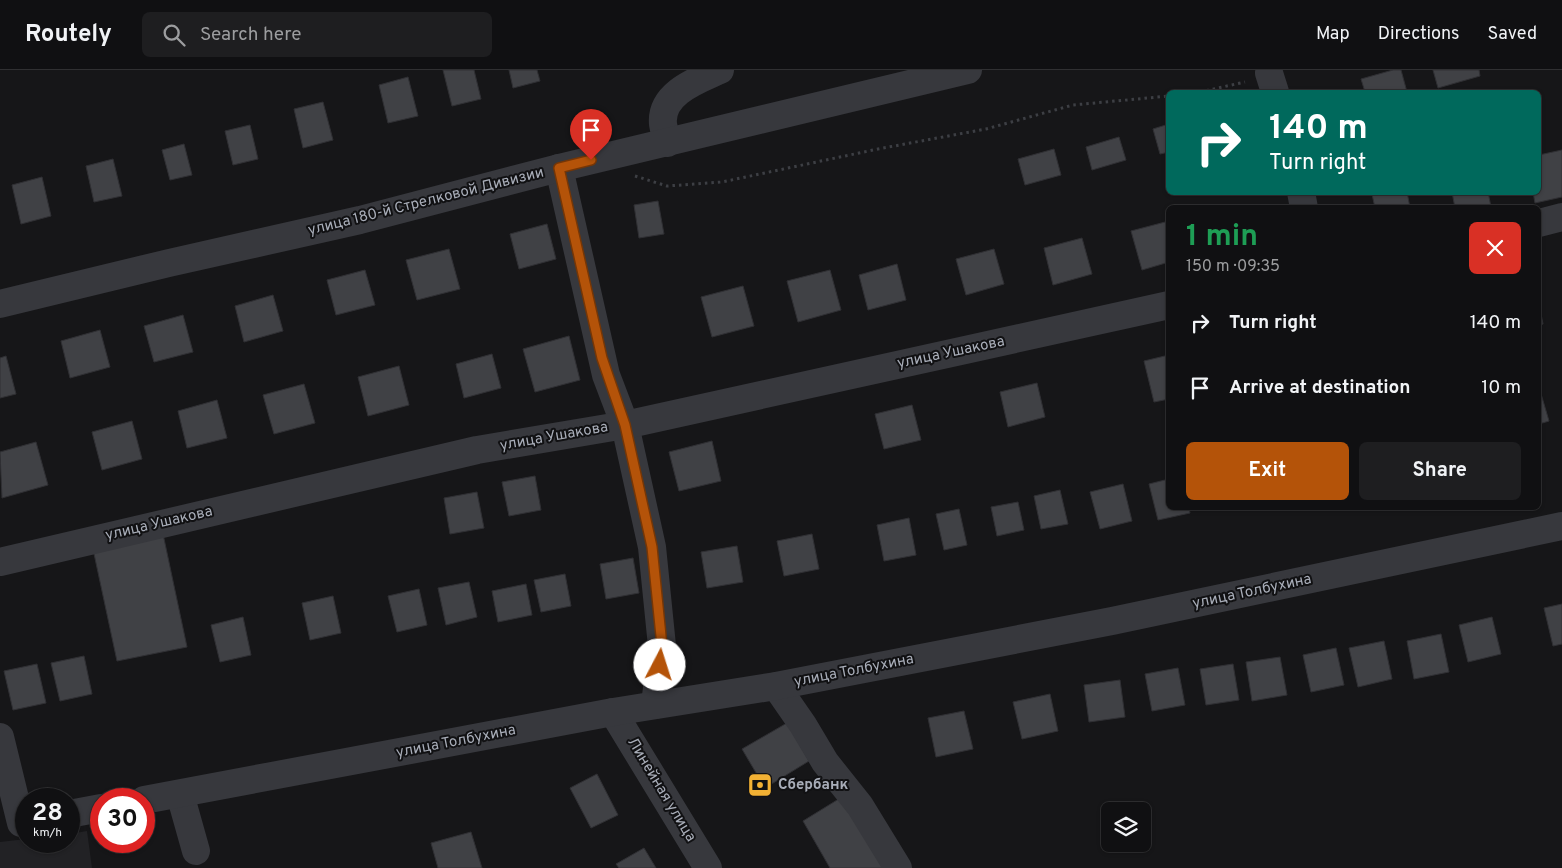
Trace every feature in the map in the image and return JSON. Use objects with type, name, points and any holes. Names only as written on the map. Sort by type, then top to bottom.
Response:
[{"type":"street","points":[[667,143],[663,122],[668,104],[685,86],[720,70]]},
{"type":"street","name":"улица 180-й Стрелковой Дивизии","points":[[0,304],[169,263],[360,220],[559,168],[968,70]]},
{"type":"street","points":[[559,168],[606,375],[625,425],[652,547],[662,646],[655,705]]},
{"type":"street","points":[[1541,222],[1562,217]]},
{"type":"street","name":"улица Ушакова","points":[[0,562],[477,450],[625,425],[1166,306]]},
{"type":"street","name":"улица Толбухина","points":[[155,798],[613,712],[776,686],[1112,621],[1562,526]]},
{"type":"street","points":[[776,686],[803,725],[824,762],[860,806],[898,868]]},
{"type":"street","name":"Линейная улица","points":[[613,712],[708,868]]},
{"type":"street","points":[[0,737],[15,819]]},
{"type":"street","points":[[180,794],[196,851]]},
{"type":"path","points":[[1211,90],[1238,85],[1272,83]]},
{"type":"path","points":[[607,157],[637,178],[667,186],[722,182],[878,148],[986,129],[1073,105],[1166,96]]},
{"type":"shaded area","points":[[87,831],[92,868],[0,868],[0,842],[15,840],[15,853],[80,853],[80,832]]},
{"type":"building","points":[[443,70],[474,70],[481,99],[452,106]]},
{"type":"building","points":[[509,70],[537,70],[540,81],[513,88]]},
{"type":"building","points":[[1393,70],[1401,70],[1406,90],[1364,90],[1361,79]]},
{"type":"building","points":[[1433,70],[1479,70],[1480,76],[1438,88]]},
{"type":"building","points":[[408,77],[418,116],[388,123],[379,85]]},
{"type":"building","points":[[323,102],[333,140],[303,148],[294,109]]},
{"type":"building","points":[[250,125],[258,159],[233,165],[225,131]]},
{"type":"building","points":[[1166,125],[1166,153],[1160,154],[1153,129]]},
{"type":"building","points":[[1119,137],[1126,160],[1092,170],[1086,147]]},
{"type":"building","points":[[184,144],[192,175],[170,180],[162,150]]},
{"type":"building","points":[[1054,149],[1061,175],[1025,185],[1018,159]]},
{"type":"building","points":[[1562,150],[1562,197],[1535,203],[1534,195],[1541,195],[1541,155]]},
{"type":"building","points":[[113,159],[122,196],[94,202],[86,166]]},
{"type":"building","points":[[42,177],[51,216],[21,224],[12,185]]},
{"type":"building","points":[[1372,195],[1408,195],[1409,205],[1374,205]]},
{"type":"building","points":[[1453,195],[1489,195],[1491,205],[1454,205]]},
{"type":"building","points":[[658,201],[664,234],[639,238],[634,205]]},
{"type":"building","points":[[1166,222],[1166,263],[1142,270],[1131,231]]},
{"type":"building","points":[[547,224],[556,259],[519,269],[510,234]]},
{"type":"building","points":[[1082,238],[1092,274],[1053,285],[1044,248]]},
{"type":"building","points":[[449,249],[460,289],[417,300],[406,260]]},
{"type":"building","points":[[994,249],[1004,284],[966,295],[956,259]]},
{"type":"building","points":[[897,264],[906,300],[868,310],[859,275]]},
{"type":"building","points":[[365,270],[375,305],[336,315],[327,280]]},
{"type":"building","points":[[830,270],[841,310],[798,322],[787,281]]},
{"type":"building","points":[[743,286],[754,326],[712,337],[701,297]]},
{"type":"building","points":[[273,295],[283,331],[244,342],[235,306]]},
{"type":"building","points":[[183,315],[193,352],[154,362],[144,326]]},
{"type":"building","points":[[100,330],[110,367],[70,378],[61,341]]},
{"type":"building","points":[[569,336],[580,380],[535,392],[523,349]]},
{"type":"building","points":[[492,354],[501,388],[464,398],[456,364]]},
{"type":"building","points":[[6,356],[16,394],[0,398],[0,358]]},
{"type":"building","points":[[1166,356],[1166,400],[1154,402],[1144,361]]},
{"type":"building","points":[[399,366],[409,405],[368,416],[358,377]]},
{"type":"building","points":[[1037,383],[1045,417],[1008,427],[1000,392]]},
{"type":"building","points":[[304,384],[315,423],[274,434],[263,395]]},
{"type":"building","points":[[1541,394],[1549,421],[1541,423]]},
{"type":"building","points":[[217,400],[227,438],[187,448],[178,411]]},
{"type":"building","points":[[912,405],[921,440],[884,449],[875,414]]},
{"type":"building","points":[[132,421],[142,459],[102,470],[92,432]]},
{"type":"building","points":[[712,441],[721,481],[679,491],[669,452]]},
{"type":"building","points":[[36,442],[48,485],[2,498],[0,452]]},
{"type":"building","points":[[535,476],[541,510],[509,516],[502,482]]},
{"type":"building","points":[[1166,480],[1166,510],[1189,510],[1190,513],[1158,520],[1149,484]]},
{"type":"building","points":[[1123,484],[1132,521],[1100,529],[1090,492]]},
{"type":"building","points":[[1060,490],[1068,524],[1041,529],[1034,496]]},
{"type":"building","points":[[477,492],[484,528],[450,534],[444,498]]},
{"type":"building","points":[[1018,502],[1024,530],[997,536],[991,507]]},
{"type":"building","points":[[959,509],[967,545],[944,550],[936,514]]},
{"type":"building","points":[[909,518],[916,555],[884,561],[877,525]]},
{"type":"building","points":[[163,534],[187,647],[117,661],[93,549]]},
{"type":"building","points":[[812,534],[819,569],[784,576],[777,541]]},
{"type":"building","points":[[737,546],[743,582],[707,588],[701,552]]},
{"type":"building","points":[[633,558],[639,593],[606,599],[600,564]]},
{"type":"building","points":[[565,574],[571,606],[541,612],[534,580]]},
{"type":"building","points":[[469,582],[477,617],[446,625],[438,588]]},
{"type":"building","points":[[526,584],[532,615],[498,622],[492,591]]},
{"type":"building","points":[[419,589],[427,625],[397,632],[388,596]]},
{"type":"building","points":[[333,596],[341,633],[310,640],[302,603]]},
{"type":"building","points":[[1562,604],[1562,644],[1553,646],[1544,608]]},
{"type":"building","points":[[243,617],[251,655],[220,662],[211,625]]},
{"type":"building","points":[[1492,617],[1501,654],[1468,662],[1459,625]]},
{"type":"building","points":[[1441,634],[1449,672],[1414,679],[1407,641]]},
{"type":"building","points":[[1384,641],[1392,679],[1358,687],[1349,648]]},
{"type":"building","points":[[1336,648],[1344,685],[1311,692],[1303,655]]},
{"type":"building","points":[[84,656],[92,694],[60,701],[51,663]]},
{"type":"building","points":[[1280,657],[1287,695],[1252,701],[1246,662]]},
{"type":"building","points":[[37,664],[46,703],[13,710],[4,671]]},
{"type":"building","points":[[1233,664],[1239,700],[1206,705],[1200,669]]},
{"type":"building","points":[[1178,668],[1185,705],[1152,711],[1145,674]]},
{"type":"building","points":[[1120,680],[1125,717],[1089,722],[1084,685]]},
{"type":"building","points":[[1050,694],[1058,731],[1022,739],[1013,702]]},
{"type":"building","points":[[964,711],[973,749],[936,757],[928,718]]},
{"type":"building","points":[[787,723],[809,761],[765,788],[742,749]]},
{"type":"building","points":[[597,774],[618,815],[591,828],[570,788]]},
{"type":"building","points":[[842,797],[883,868],[830,868],[803,821]]},
{"type":"building","points":[[471,832],[482,868],[438,868],[431,843]]},
{"type":"building","points":[[644,848],[656,868],[619,868],[616,864]]},
{"type":"place","name":"Сбербанк","points":[[760,785]]},
{"type":"route","points":[[591,160],[559,168],[589,306],[606,375],[625,425],[652,547],[662,646],[660,665]]}]
